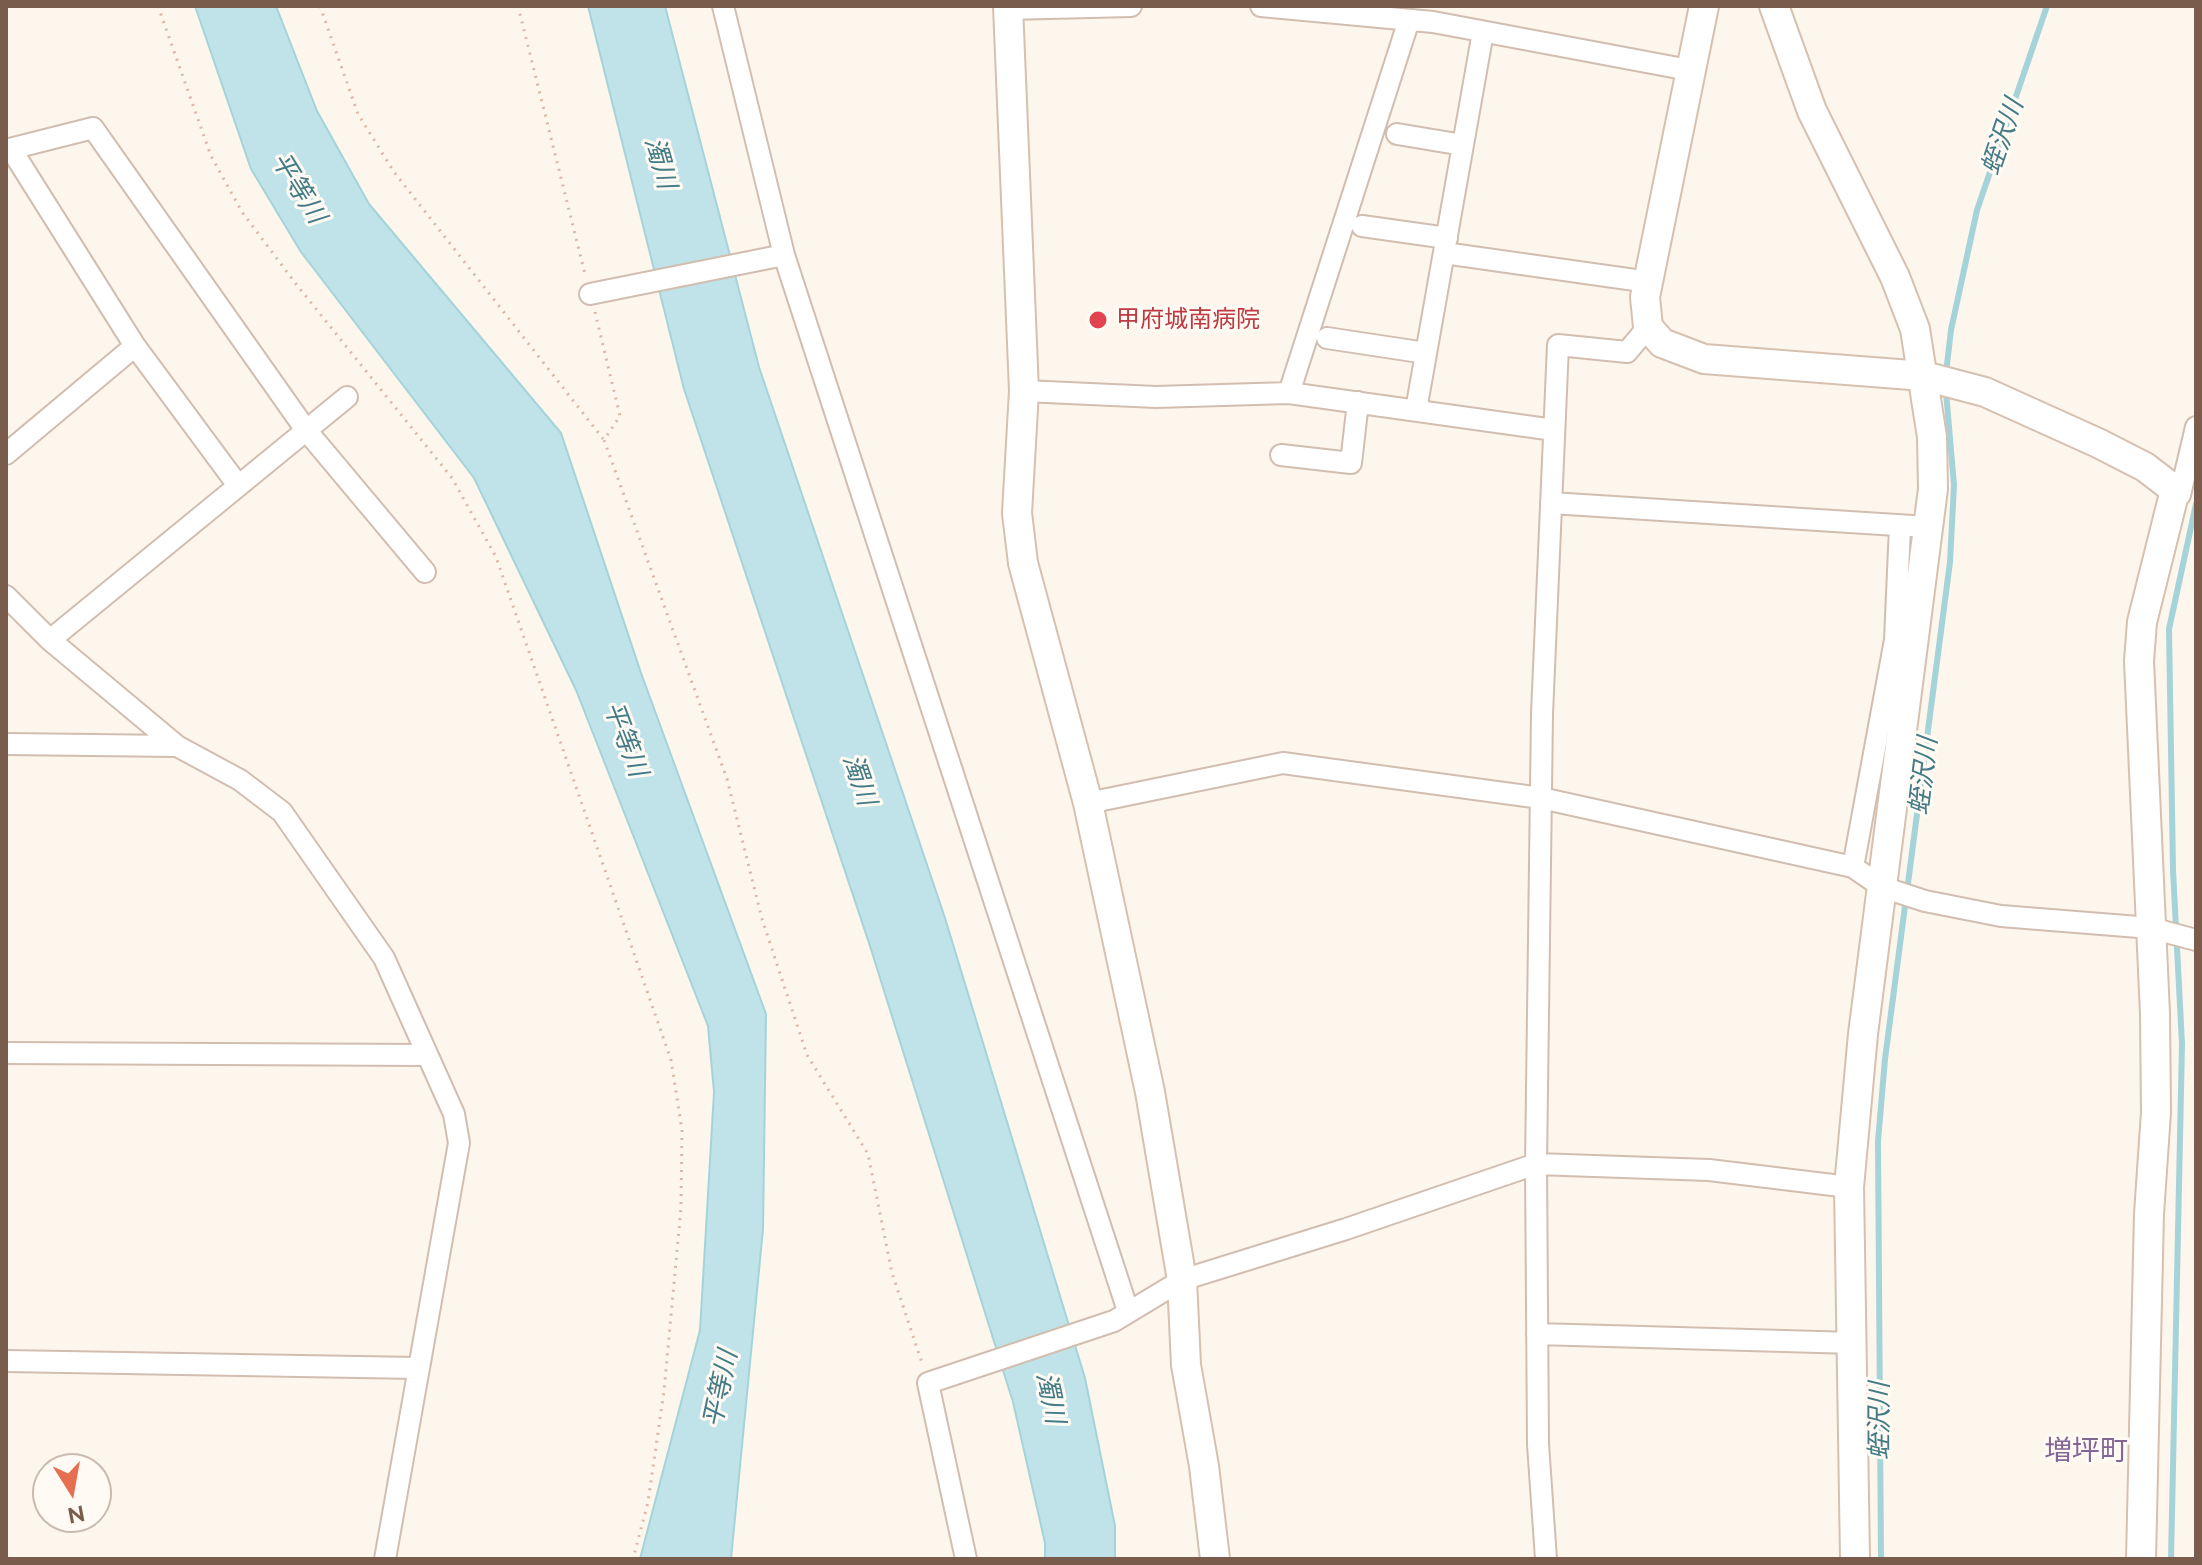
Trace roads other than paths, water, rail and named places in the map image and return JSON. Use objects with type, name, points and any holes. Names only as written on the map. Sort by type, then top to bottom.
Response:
[{"type":"street","points":[[723,6],[776,256],[1121,1316]]},
{"type":"street","points":[[1131,6],[1008,8],[1024,391],[1017,513],[1023,563],[1088,803],[1150,1092],[1182,1280],[1186,1365],[1204,1466],[1215,1559]]},
{"type":"street","points":[[1261,6],[1417,16],[1483,32],[1689,70]]},
{"type":"street","points":[[1704,6],[1645,297],[1648,327],[1662,343],[1704,359],[1939,380],[1985,392],[2145,467],[2184,497]]},
{"type":"street","points":[[1774,6],[1812,111],[1895,277],[1939,380],[1932,437],[1933,489],[1914,526],[1888,889],[1849,1187],[1854,1343],[1855,1559]]},
{"type":"street","points":[[1289,393],[1417,16]]},
{"type":"street","points":[[1416,410],[1483,32]]},
{"type":"street","points":[[237,484],[135,346],[9,150],[93,128],[306,430],[425,572]]},
{"type":"street","points":[[1397,134],[1463,145]]},
{"type":"street","points":[[1362,226],[1446,246],[1649,282]]},
{"type":"street","points":[[598,292],[776,256]]},
{"type":"street","points":[[1546,1559],[1538,1444],[1536,1164],[1541,798],[1558,345],[1627,352],[1648,327]]},
{"type":"street","points":[[1327,338],[1426,353]]},
{"type":"street","points":[[6,454],[135,346]]},
{"type":"street","points":[[1024,391],[1156,397],[1289,393],[1554,430]]},
{"type":"street","points":[[50,640],[347,397]]},
{"type":"street","points":[[1281,455],[1351,463],[1358,402]]},
{"type":"street","points":[[2141,1559],[2149,1214],[2156,1112],[2155,930],[2139,661],[2142,622],[2184,497],[2196,427]]},
{"type":"street","points":[[1551,503],[1914,526]]},
{"type":"street","points":[[6,596],[50,640],[177,746],[240,780],[282,812],[384,958],[454,1114],[459,1143],[385,1559]]},
{"type":"street","points":[[1853,867],[1895,640],[1906,614]]},
{"type":"street","points":[[6,744],[177,746]]},
{"type":"street","points":[[1088,803],[1283,763],[1541,798],[1853,867],[1888,889],[1918,899],[2001,916],[2155,930],[2193,938]]},
{"type":"street","points":[[6,1053],[427,1055]]},
{"type":"street","points":[[966,1559],[936,1380],[1121,1316],[1182,1280],[1346,1229],[1536,1164],[1709,1170],[1849,1187]]},
{"type":"street","points":[[1537,1334],[1854,1343]]},
{"type":"street","points":[[6,1361],[417,1368]]},
{"type":"water","name":"平等川","points":[[195,6],[276,6],[317,111],[369,204],[561,433],[641,673],[766,1014],[763,1229],[731,1559],[640,1559],[700,1330],[714,1092],[708,1026],[576,690],[474,478],[301,252],[251,169]]},
{"type":"water","name":"濁川","points":[[588,6],[665,6],[759,367],[945,918],[1085,1378],[1115,1526],[1115,1559],[1045,1559],[1045,1543],[1013,1402],[870,946],[684,389]]},
{"type":"waterway","name":"蛭沢川","points":[[1946,373],[1951,330],[1977,210],[2047,6]]},
{"type":"waterway","name":"蛭沢川","points":[[1881,1559],[1878,1141],[1885,1059],[1950,562],[1954,485],[1946,392]]},
{"type":"waterway","points":[[2171,1559],[2182,1044],[2173,870],[2169,629],[2196,504]]},
{"type":"place","name":"甲府城南病院","points":[[1098,320]]},
{"type":"district","name":"増坪町","points":[[2086,1452]]}]
